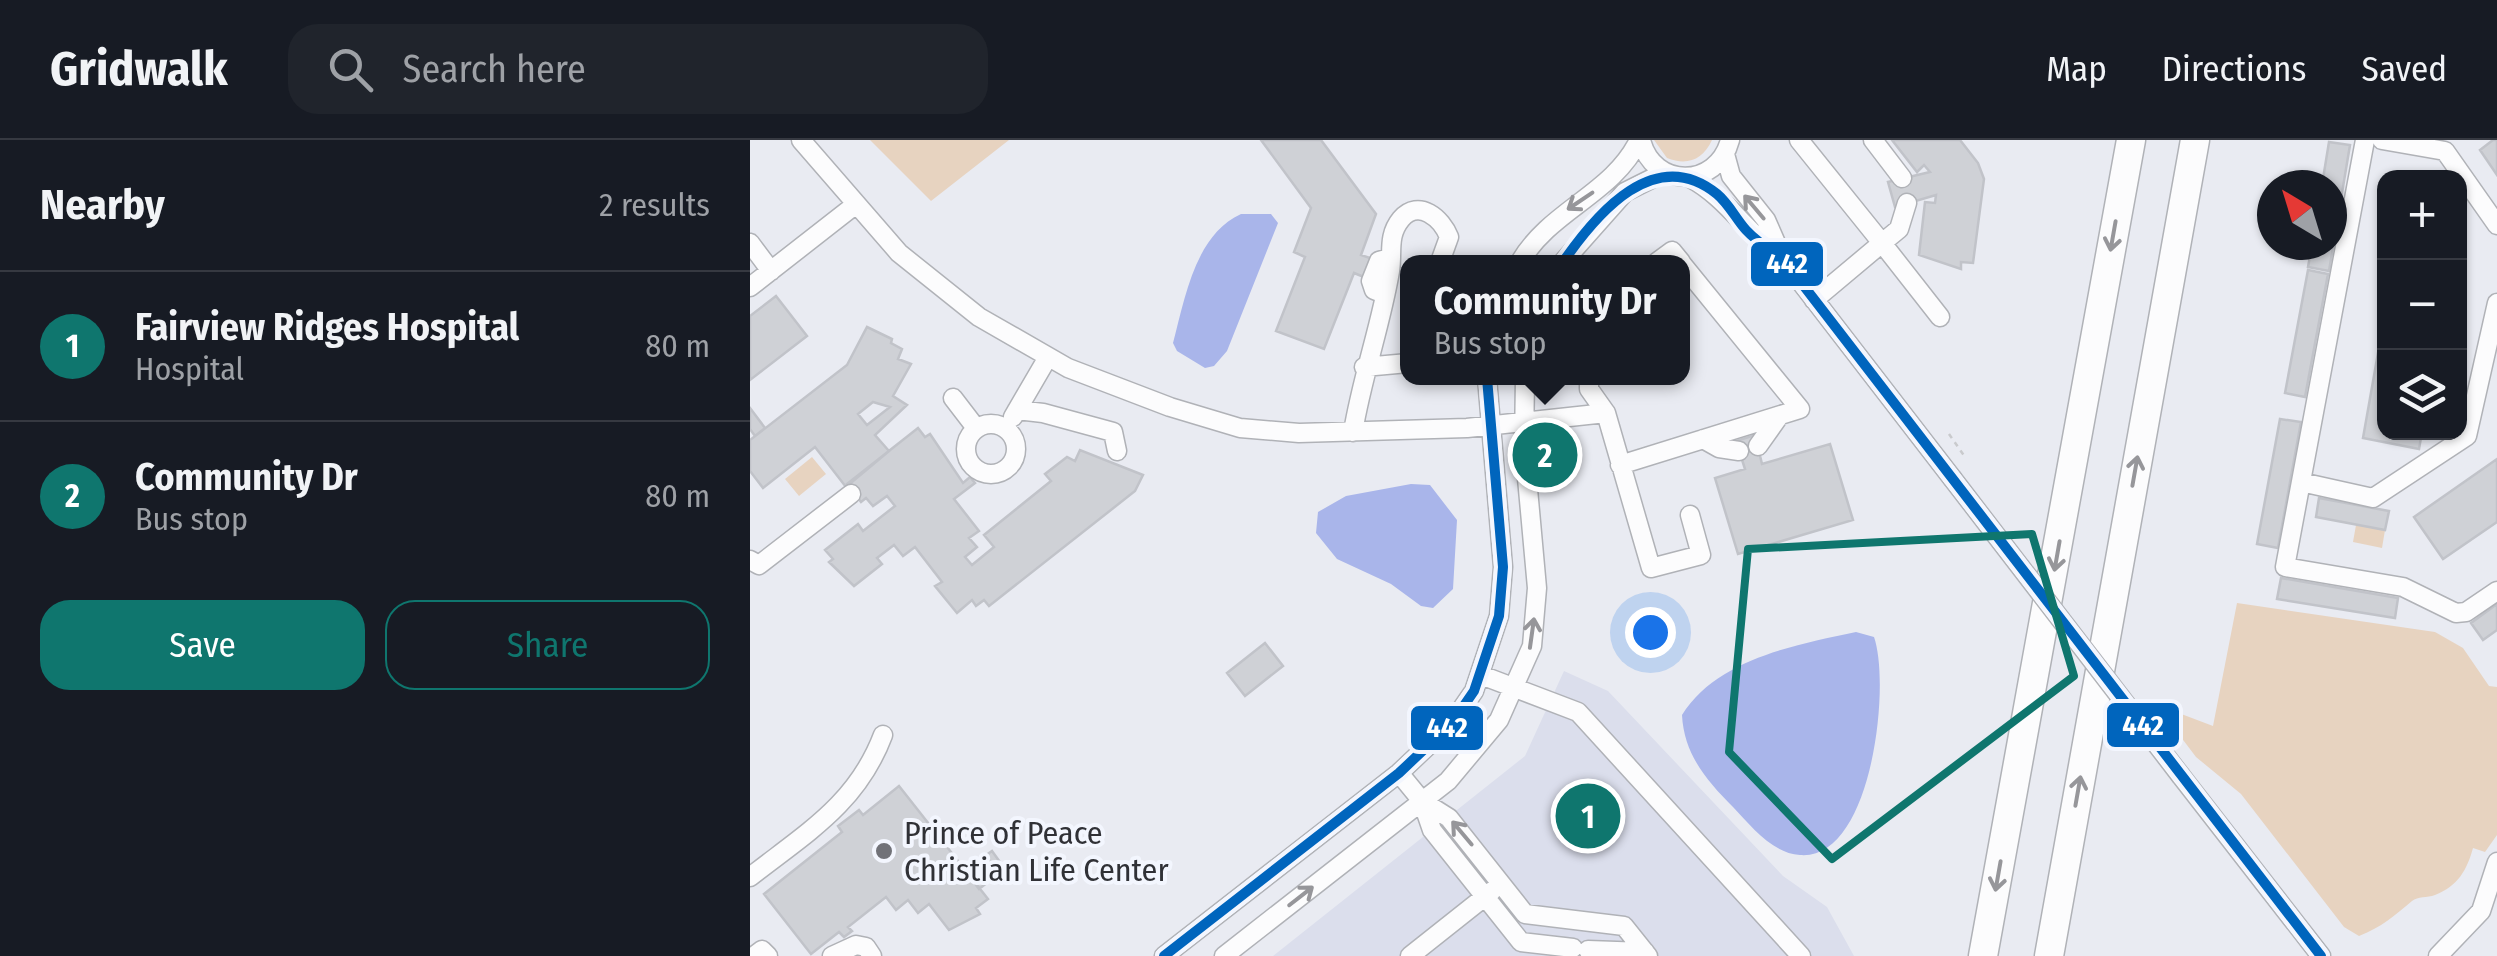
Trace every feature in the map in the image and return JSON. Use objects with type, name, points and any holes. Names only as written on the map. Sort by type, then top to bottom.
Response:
[{"type":"highway","points":[[1983,956],[2130,140]]},
{"type":"highway","points":[[2049,956],[2194,140]]},
{"type":"street","points":[[801,140],[899,252],[979,317],[1048,356],[1170,407],[1240,428],[1352,432],[1490,427],[1606,414]]},
{"type":"street","points":[[1524,255],[1532,242],[1566,211],[1615,177],[1639,140],[1652,164],[1663,173],[1690,178],[1715,191],[1748,233],[1783,260],[2320,956]]},
{"type":"street","points":[[1799,140],[1940,317]]},
{"type":"street","points":[[1872,140],[1902,178]]},
{"type":"street","points":[[2365,140],[2285,567],[2404,587],[2456,613],[2466,612],[2497,591]]},
{"type":"street","points":[[2382,140],[2445,151],[2497,225]]},
{"type":"street","points":[[1690,178],[1711,170],[1727,147]]},
{"type":"street","points":[[1727,147],[1731,176],[1766,220],[1783,260]]},
{"type":"street","points":[[1569,255],[1614,201],[1663,173]]},
{"type":"street","points":[[1814,300],[1899,230],[1907,203]]},
{"type":"street","points":[[750,288],[854,205]]},
{"type":"street","points":[[1352,432],[1384,294],[1388,249],[1402,218],[1415,211],[1432,213],[1449,237],[1443,255]]},
{"type":"street","points":[[750,243],[771,271]]},
{"type":"street","points":[[1620,465],[1800,409],[1690,274]]},
{"type":"street","points":[[2301,482],[2373,498],[2467,436],[2497,303]]},
{"type":"street","points":[[1006,428],[1048,356]]},
{"type":"street","points":[[1364,368],[1400,365]]},
{"type":"street","points":[[1164,956],[1399,773],[1452,722],[1482,675],[1499,616],[1502,567],[1487,385]]},
{"type":"street","points":[[1224,956],[1422,802],[1477,751],[1514,689],[1532,646],[1538,588],[1522,424],[1524,385]]},
{"type":"street","points":[[1589,385],[1606,414],[1651,568],[1701,555],[1690,514]]},
{"type":"street","points":[[953,398],[976,428]]},
{"type":"street","points":[[1017,410],[1044,413],[1114,432],[1118,452]]},
{"type":"street","points":[[1703,439],[1720,448],[1748,448],[1780,415]]},
{"type":"street","points":[[991,424],[1006,428],[1016,442],[1015,459],[996,474],[979,472],[968,459],[966,442],[976,428],[991,424]]},
{"type":"street","points":[[750,560],[758,565],[851,494]]},
{"type":"street","points":[[1482,675],[1578,712],[1801,956]]},
{"type":"street","points":[[750,877],[849,798],[868,772],[883,735]]},
{"type":"street","points":[[1399,773],[1422,802],[1432,830],[1521,942],[1647,954]]},
{"type":"street","points":[[1422,802],[1449,818],[1526,914],[1624,926],[1647,954]]},
{"type":"street","points":[[2438,956],[2481,912],[2497,862]]},
{"type":"street","points":[[1410,956],[1502,884]]},
{"type":"street","points":[[832,956],[856,945],[866,948],[872,956]]},
{"type":"street","points":[[754,956],[762,950],[768,956]]},
{"type":"path","points":[[1949,434],[1965,457]]},
{"type":"highlighted area","points":[[2032,534],[2074,676],[1832,859],[1729,752],[1748,549]]},
{"type":"shaded area","points":[[870,140],[1009,140],[931,201]]},
{"type":"shaded area","points":[[1654,140],[1712,140],[1699,157],[1681,161],[1667,158]]},
{"type":"shaded area","points":[[812,457],[826,474],[799,496],[785,479]]},
{"type":"shaded area","points":[[2356,525],[2385,530],[2382,548],[2353,542]]},
{"type":"shaded area","points":[[2237,603],[2435,632],[2463,648],[2489,686],[2497,687],[2497,835],[2485,852],[2473,848],[2464,870],[2450,887],[2414,899],[2381,925],[2359,936],[2344,927],[2241,794],[2196,757],[2168,720],[2176,712],[2213,726]]},
{"type":"shaded area","points":[[1564,671],[1608,691],[1783,876],[1827,907],[1854,956],[1273,956],[1525,756]]},
{"type":"water","points":[[1241,214],[1271,214],[1278,223],[1227,351],[1214,366],[1205,368],[1177,351],[1173,343],[1202,252],[1225,224]]},
{"type":"water","points":[[1411,484],[1430,485],[1457,520],[1453,589],[1433,608],[1421,606],[1391,584],[1337,559],[1316,533],[1318,512],[1346,496]]},
{"type":"water","points":[[1856,632],[1874,637],[1880,692],[1877,729],[1860,801],[1844,830],[1825,849],[1800,855],[1790,853],[1763,837],[1706,776],[1687,742],[1682,715],[1715,680],[1759,657]]},
{"type":"building","points":[[1261,140],[1321,140],[1376,214],[1361,255],[1376,260],[1369,279],[1354,273],[1324,349],[1276,331],[1305,257],[1294,252],[1311,208]]},
{"type":"building","points":[[1892,140],[1960,140],[1978,163],[1984,179],[1973,263],[1961,262],[1961,269],[1919,255],[1925,202],[1935,203],[1936,195],[1895,207],[1888,182],[1930,172],[1924,165],[1917,172]]},
{"type":"building","points":[[2497,140],[2497,175],[2480,150]]},
{"type":"building","points":[[2329,142],[2350,145],[2346,170],[2324,170]]},
{"type":"building","points":[[2309,260],[2331,260],[2329,271],[2308,267]]},
{"type":"building","points":[[2308,270],[2328,274],[2305,397],[2285,393]]},
{"type":"building","points":[[776,296],[807,336],[750,380],[750,316]]},
{"type":"building","points":[[867,327],[892,339],[891,343],[902,349],[898,359],[911,364],[893,396],[907,405],[875,435],[889,451],[846,487],[815,447],[763,488],[750,471],[750,440],[847,365]],"holes":[[[873,402],[890,407],[867,425],[858,414]]]},
{"type":"building","points":[[2377,359],[2377,440],[2421,440],[2419,449],[2363,438]]},
{"type":"building","points":[[750,408],[765,428],[755,436],[750,429]]},
{"type":"building","points":[[2280,419],[2301,422],[2278,548],[2257,544]]},
{"type":"building","points":[[918,428],[925,437],[930,434],[963,483],[970,477],[975,483],[954,499],[979,531],[969,538],[977,547],[965,557],[972,565],[994,547],[984,535],[1051,481],[1045,474],[1067,457],[1075,461],[1080,450],[1143,475],[1135,491],[989,606],[984,600],[976,606],[972,600],[957,613],[935,586],[942,582],[915,547],[903,556],[894,545],[877,558],[882,564],[854,586],[829,562],[833,559],[825,550],[858,524],[863,531],[895,506],[887,496],[873,506],[866,498],[861,502],[847,484]]},
{"type":"building","points":[[1755,435],[1762,464],[1830,444],[1853,520],[1738,554],[1715,478],[1745,469],[1736,441]]},
{"type":"building","points":[[2497,459],[2497,522],[2443,559],[2414,517]]},
{"type":"building","points":[[2319,498],[2389,511],[2385,530],[2316,517]]},
{"type":"building","points":[[2281,578],[2398,598],[2395,618],[2277,599]]},
{"type":"building","points":[[2497,604],[2497,630],[2483,640],[2471,623]]},
{"type":"building","points":[[1265,643],[1283,666],[1245,696],[1227,673]]},
{"type":"building","name":"Prince of Peace Christian Life Center","points":[[899,786],[988,899],[976,908],[980,914],[949,930],[929,904],[918,913],[908,900],[896,910],[886,897],[848,927],[852,931],[844,937],[839,932],[811,954],[764,894],[842,832],[838,826],[859,810],[863,815]]},
{"type":"building","points":[[992,851],[1005,869],[979,889],[965,870]]},
{"type":"transit line","name":"442","points":[[1569,255],[1610,206],[1650,181],[1672,177],[1694,181],[1717,194],[1750,234],[1783,259],[2321,956]]},
{"type":"transit line","name":"442","points":[[1164,956],[1399,773],[1452,723],[1474,691],[1499,616],[1503,567],[1488,385]]},
{"type":"place","name":"Community Dr","points":[[1545,455]]},
{"type":"place","name":"Fairview Ridges Hospital","points":[[1588,816]]},
{"type":"place","name":"Prince of Peace Christian Life Center","points":[[884,851]]}]
